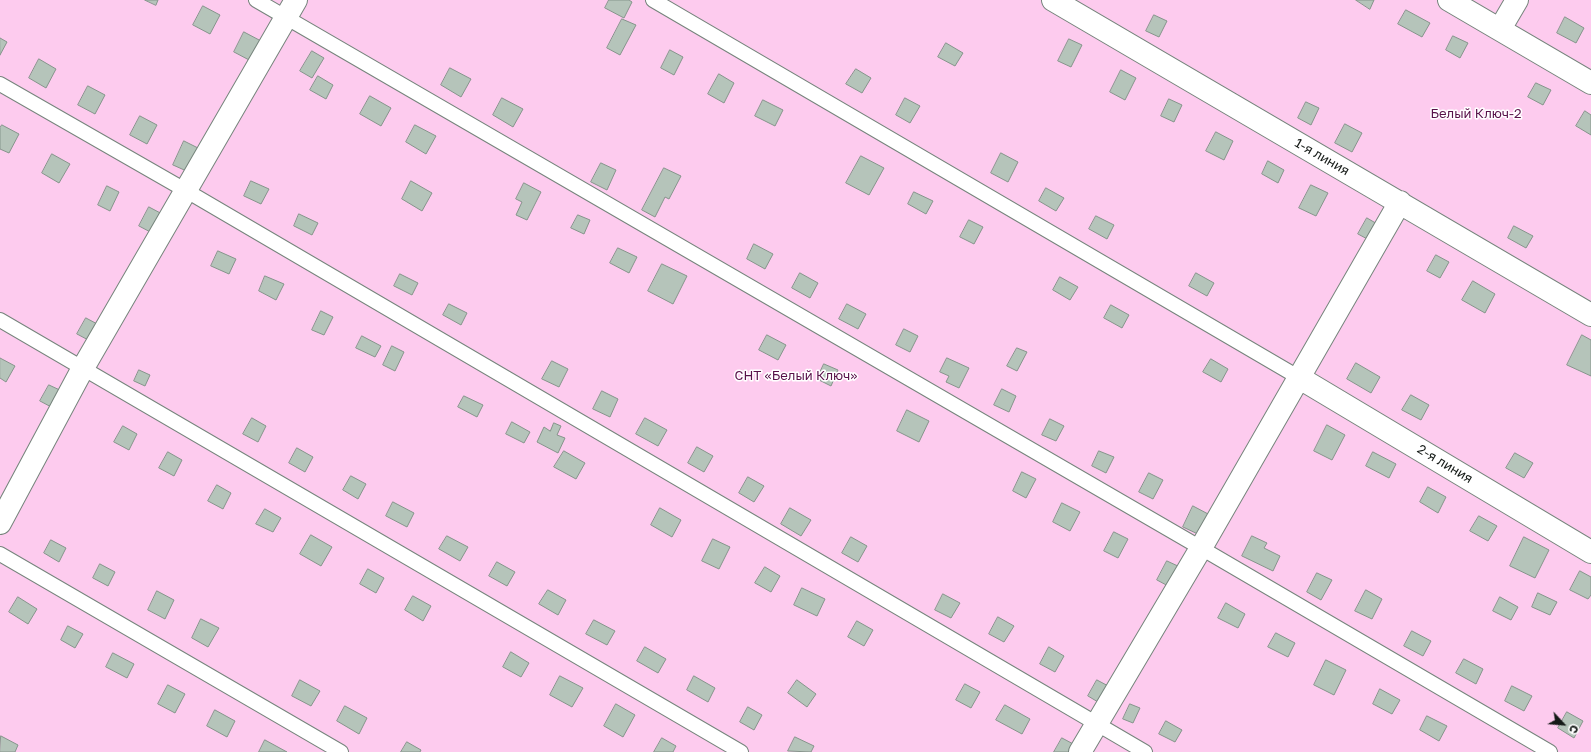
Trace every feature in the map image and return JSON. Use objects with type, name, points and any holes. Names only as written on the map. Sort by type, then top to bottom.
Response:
[{"type":"street","name":"1-я линия","points":[[1053,0],[1591,315]]},
{"type":"street","points":[[1449,0],[1591,83]]},
{"type":"street","points":[[1500,29],[1517,0]]},
{"type":"street","points":[[0,523],[83,368],[291,9]]},
{"type":"street","points":[[1080,752],[1201,548],[1400,202]]},
{"type":"street","name":"2-я линия","points":[[1298,377],[1591,552]]},
{"type":"lane","points":[[256,0],[291,9],[1201,548],[1550,752]]},
{"type":"lane","points":[[653,0],[1298,377]]},
{"type":"lane","points":[[0,84],[185,190],[1145,752]]},
{"type":"lane","points":[[0,320],[741,752]]},
{"type":"lane","points":[[0,554],[341,752]]},
{"type":"green space","name":"СНТ «Белый Ключ»","points":[[0,0],[1591,0],[1591,752],[0,752]]},
{"type":"building","points":[[145,0],[158,0],[156,5]]},
{"type":"building","points":[[609,0],[629,0],[632,2],[624,18],[605,8]]},
{"type":"building","points":[[1356,0],[1374,0],[1370,9]]},
{"type":"building","points":[[203,6],[220,15],[210,34],[193,25]]},
{"type":"building","points":[[1406,10],[1430,23],[1422,37],[1398,24]]},
{"type":"building","points":[[1154,15],[1167,21],[1159,37],[1146,31]]},
{"type":"building","points":[[1565,17],[1584,28],[1576,43],[1557,33]]},
{"type":"building","points":[[622,19],[636,25],[620,55],[607,48]]},
{"type":"building","points":[[244,32],[261,41],[251,61],[234,52]]},
{"type":"building","points":[[1453,36],[1468,43],[1460,58],[1446,50]]},
{"type":"building","points":[[0,38],[7,42],[0,55]]},
{"type":"building","points":[[1069,39],[1082,45],[1071,67],[1058,61]]},
{"type":"building","points":[[946,43],[963,53],[955,66],[938,57]]},
{"type":"building","points":[[670,50],[683,57],[674,75],[661,68]]},
{"type":"building","points":[[312,51],[324,58],[312,78],[300,71]]},
{"type":"building","points":[[39,59],[56,69],[46,88],[29,78]]},
{"type":"building","points":[[450,68],[471,79],[461,97],[441,85]]},
{"type":"building","points":[[856,69],[871,78],[862,93],[846,84]]},
{"type":"building","points":[[1121,70],[1136,78],[1125,100],[1110,92]]},
{"type":"building","points":[[719,74],[734,83],[724,103],[708,94]]},
{"type":"building","points":[[318,76],[333,85],[326,99],[310,90]]},
{"type":"building","points":[[1536,83],[1551,90],[1543,105],[1528,97]]},
{"type":"building","points":[[88,86],[105,95],[95,114],[78,105]]},
{"type":"building","points":[[370,96],[391,108],[381,126],[360,114]]},
{"type":"building","points":[[502,98],[523,109],[513,127],[493,115]]},
{"type":"building","points":[[905,98],[920,106],[910,123],[896,115]]},
{"type":"building","points":[[1169,99],[1182,105],[1174,122],[1161,116]]},
{"type":"building","points":[[763,100],[783,110],[775,126],[755,116]]},
{"type":"building","points":[[1306,102],[1319,108],[1311,125],[1298,118]]},
{"type":"building","points":[[1585,111],[1591,115],[1591,135],[1576,126]]},
{"type":"building","points":[[140,116],[157,125],[147,144],[130,135]]},
{"type":"building","points":[[1345,124],[1362,133],[1352,152],[1335,143]]},
{"type":"building","points":[[2,125],[19,134],[9,153],[0,149],[0,128]]},
{"type":"building","points":[[415,125],[436,136],[426,154],[406,142]]},
{"type":"building","points":[[1216,132],[1233,141],[1224,160],[1206,151]]},
{"type":"building","points":[[184,141],[202,150],[191,173],[173,165]]},
{"type":"building","points":[[1001,153],[1018,162],[1008,182],[991,173]]},
{"type":"building","points":[[52,154],[70,164],[59,183],[42,173]]},
{"type":"building","points":[[861,156],[884,168],[869,195],[846,183]]},
{"type":"building","points":[[1268,161],[1284,170],[1278,183],[1262,174]]},
{"type":"building","points":[[601,163],[616,170],[607,190],[591,182]]},
{"type":"building","points":[[664,168],[681,176],[669,199],[665,197],[655,217],[642,210]]},
{"type":"building","points":[[251,181],[269,189],[261,204],[244,196]]},
{"type":"building","points":[[411,181],[432,193],[422,211],[402,199]]},
{"type":"building","points":[[524,183],[541,192],[527,220],[516,215],[522,202],[516,199]]},
{"type":"building","points":[[1311,185],[1328,193],[1316,216],[1299,208]]},
{"type":"building","points":[[107,186],[119,192],[110,211],[98,205]]},
{"type":"building","points":[[1046,188],[1064,198],[1056,211],[1039,201]]},
{"type":"building","points":[[914,192],[933,201],[926,214],[908,204]]},
{"type":"building","points":[[149,207],[166,216],[156,235],[139,226]]},
{"type":"building","points":[[299,214],[318,223],[312,235],[294,226]]},
{"type":"building","points":[[578,215],[590,220],[584,234],[571,228]]},
{"type":"building","points":[[1096,216],[1114,225],[1107,239],[1089,229]]},
{"type":"building","points":[[1367,218],[1379,225],[1371,241],[1358,234]]},
{"type":"building","points":[[969,220],[983,227],[974,244],[960,237]]},
{"type":"building","points":[[1514,226],[1533,236],[1526,248],[1508,238]]},
{"type":"building","points":[[754,244],[773,254],[765,269],[747,259]]},
{"type":"building","points":[[618,248],[637,257],[629,273],[610,263]]},
{"type":"building","points":[[218,251],[236,259],[229,274],[211,266]]},
{"type":"building","points":[[1436,255],[1449,262],[1440,278],[1427,271]]},
{"type":"building","points":[[662,264],[687,276],[673,304],[648,291]]},
{"type":"building","points":[[800,273],[818,283],[810,298],[792,288]]},
{"type":"building","points":[[1196,273],[1214,283],[1207,296],[1189,286]]},
{"type":"building","points":[[400,274],[418,283],[412,295],[394,286]]},
{"type":"building","points":[[265,276],[284,284],[276,300],[259,291]]},
{"type":"building","points":[[1060,277],[1078,287],[1070,300],[1053,290]]},
{"type":"building","points":[[1473,281],[1495,294],[1485,313],[1462,300]]},
{"type":"building","points":[[449,304],[467,313],[461,325],[443,315]]},
{"type":"building","points":[[847,304],[866,314],[858,329],[839,319]]},
{"type":"building","points":[[1111,305],[1129,315],[1122,328],[1104,318]]},
{"type":"building","points":[[321,311],[333,317],[324,335],[312,330]]},
{"type":"building","points":[[86,318],[101,326],[92,342],[77,334]]},
{"type":"building","points":[[904,329],[918,336],[910,352],[896,345]]},
{"type":"building","points":[[767,335],[786,345],[778,360],[759,350]]},
{"type":"building","points":[[1582,335],[1591,340],[1591,376],[1567,365]]},
{"type":"building","points":[[362,336],[381,346],[375,357],[356,348]]},
{"type":"building","points":[[392,346],[404,352],[395,371],[383,365]]},
{"type":"building","points":[[1017,348],[1027,352],[1017,371],[1007,366]]},
{"type":"building","points":[[0,358],[15,366],[6,382],[0,378]]},
{"type":"building","points":[[947,358],[969,368],[959,388],[946,382],[949,376],[940,372]]},
{"type":"building","points":[[1211,359],[1228,369],[1221,382],[1203,372]]},
{"type":"building","points":[[552,361],[568,369],[559,387],[542,379]]},
{"type":"building","points":[[1356,363],[1380,377],[1371,393],[1347,379]]},
{"type":"building","points":[[824,364],[838,370],[831,386],[817,379]]},
{"type":"building","points":[[139,370],[150,375],[145,386],[134,381]]},
{"type":"building","points":[[49,385],[64,392],[55,409],[40,401]]},
{"type":"building","points":[[1002,389],[1016,396],[1009,412],[994,405]]},
{"type":"building","points":[[602,391],[618,399],[610,417],[593,409]]},
{"type":"building","points":[[1411,395],[1429,405],[1421,420],[1402,410]]},
{"type":"building","points":[[464,396],[483,405],[477,417],[458,407]]},
{"type":"building","points":[[907,410],[929,421],[919,442],[897,431]]},
{"type":"building","points":[[252,418],[266,426],[258,442],[243,434]]},
{"type":"building","points":[[645,418],[667,430],[658,446],[636,434]]},
{"type":"building","points":[[1050,419],[1064,426],[1056,441],[1042,435]]},
{"type":"building","points":[[512,422],[530,432],[524,443],[506,434]]},
{"type":"building","points":[[554,423],[561,426],[557,435],[565,438],[558,453],[537,442],[544,427],[550,431]]},
{"type":"building","points":[[1327,425],[1345,435],[1332,460],[1314,451]]},
{"type":"building","points":[[123,426],[137,434],[129,450],[114,442]]},
{"type":"building","points":[[697,447],[713,456],[704,472],[688,463]]},
{"type":"building","points":[[297,448],[313,457],[305,472],[289,463]]},
{"type":"building","points":[[564,451],[585,463],[576,479],[554,467]]},
{"type":"building","points":[[1099,451],[1114,457],[1106,473],[1092,466]]},
{"type":"building","points":[[168,452],[182,460],[174,476],[159,468]]},
{"type":"building","points":[[1373,452],[1396,464],[1389,478],[1366,466]]},
{"type":"building","points":[[1515,453],[1533,463],[1524,478],[1506,468]]},
{"type":"building","points":[[1022,472],[1036,479],[1026,498],[1013,491]]},
{"type":"building","points":[[1149,473],[1163,480],[1153,499],[1139,492]]},
{"type":"building","points":[[351,476],[366,484],[358,499],[343,490]]},
{"type":"building","points":[[748,477],[764,486],[754,502],[739,493]]},
{"type":"building","points":[[217,485],[231,493],[223,509],[208,501]]},
{"type":"building","points":[[1428,487],[1446,497],[1438,513],[1420,502]]},
{"type":"building","points":[[393,502],[414,513],[407,527],[386,516]]},
{"type":"building","points":[[1062,503],[1080,512],[1070,531],[1053,522]]},
{"type":"building","points":[[1193,506],[1210,515],[1200,535],[1183,527]]},
{"type":"building","points":[[660,508],[681,520],[672,537],[651,525]]},
{"type":"building","points":[[790,508],[811,520],[801,536],[781,524]]},
{"type":"building","points":[[265,509],[281,518],[273,532],[256,524]]},
{"type":"building","points":[[1479,516],[1497,526],[1488,541],[1470,531]]},
{"type":"building","points":[[1114,532],[1128,539],[1118,558],[1104,551]]},
{"type":"building","points":[[311,535],[332,547],[321,566],[300,554]]},
{"type":"building","points":[[447,536],[468,547],[460,561],[439,549]]},
{"type":"building","points":[[1252,536],[1267,543],[1264,548],[1280,556],[1273,571],[1242,556]]},
{"type":"building","points":[[851,537],[867,546],[858,562],[842,553]]},
{"type":"building","points":[[1524,537],[1549,550],[1535,578],[1510,566]]},
{"type":"building","points":[[713,539],[730,547],[719,569],[702,561]]},
{"type":"building","points":[[51,540],[66,548],[59,562],[44,553]]},
{"type":"building","points":[[1167,561],[1180,567],[1170,587],[1157,580]]},
{"type":"building","points":[[497,562],[515,572],[507,586],[489,576]]},
{"type":"building","points":[[100,564],[115,572],[108,586],[93,578]]},
{"type":"building","points":[[765,567],[780,576],[771,592],[755,583]]},
{"type":"building","points":[[368,569],[384,578],[376,593],[360,584]]},
{"type":"building","points":[[1580,571],[1591,577],[1591,595],[1588,599],[1570,590]]},
{"type":"building","points":[[1317,573],[1332,580],[1321,600],[1307,592]]},
{"type":"building","points":[[802,588],[825,599],[817,616],[794,605]]},
{"type":"building","points":[[548,590],[566,600],[558,615],[539,604]]},
{"type":"building","points":[[1366,590],[1382,599],[1372,619],[1355,611]]},
{"type":"building","points":[[157,591],[174,600],[165,619],[148,610]]},
{"type":"building","points":[[1538,593],[1557,602],[1550,615],[1532,607]]},
{"type":"building","points":[[943,594],[960,603],[951,618],[935,610]]},
{"type":"building","points":[[413,596],[431,606],[423,621],[405,610]]},
{"type":"building","points":[[18,597],[37,609],[28,624],[9,612]]},
{"type":"building","points":[[1500,597],[1518,607],[1511,620],[1493,611]]},
{"type":"building","points":[[1226,603],[1245,614],[1238,628],[1218,618]]},
{"type":"building","points":[[998,617],[1014,626],[1004,642],[989,634]]},
{"type":"building","points":[[201,619],[219,628],[208,647],[192,638]]},
{"type":"building","points":[[594,620],[615,631],[607,645],[586,634]]},
{"type":"building","points":[[857,621],[873,630],[864,646],[848,637]]},
{"type":"building","points":[[68,626],[83,634],[75,648],[61,640]]},
{"type":"building","points":[[1412,631],[1431,641],[1423,656],[1404,646]]},
{"type":"building","points":[[1276,633],[1295,643],[1288,657],[1268,647]]},
{"type":"building","points":[[645,647],[666,659],[658,673],[637,661]]},
{"type":"building","points":[[1049,647],[1064,656],[1055,672],[1040,664]]},
{"type":"building","points":[[511,652],[529,663],[521,677],[503,667]]},
{"type":"building","points":[[113,653],[134,664],[127,678],[106,667]]},
{"type":"building","points":[[1464,659],[1483,669],[1476,684],[1456,673]]},
{"type":"building","points":[[1326,660],[1346,670],[1334,695],[1314,685]]},
{"type":"building","points":[[560,676],[583,688],[572,707],[550,695]]},
{"type":"building","points":[[694,676],[715,688],[708,702],[687,690]]},
{"type":"building","points":[[300,680],[320,691],[311,706],[292,696]]},
{"type":"building","points":[[797,680],[816,694],[807,707],[788,693]]},
{"type":"building","points":[[1097,680],[1112,688],[1103,705],[1088,696]]},
{"type":"building","points":[[965,684],[980,692],[971,708],[956,700]]},
{"type":"building","points":[[168,685],[185,694],[175,713],[158,704]]},
{"type":"building","points":[[1512,686],[1532,696],[1524,711],[1505,701]]},
{"type":"building","points":[[1380,689],[1400,700],[1392,714],[1373,704]]},
{"type":"building","points":[[616,704],[635,715],[623,737],[604,726]]},
{"type":"building","points":[[1130,704],[1140,708],[1133,723],[1123,719]]},
{"type":"building","points":[[1005,705],[1030,719],[1022,734],[996,720]]},
{"type":"building","points":[[345,706],[367,718],[359,734],[337,721]]},
{"type":"building","points":[[748,707],[762,715],[754,730],[740,722]]},
{"type":"building","points":[[215,710],[235,721],[227,737],[207,726]]},
{"type":"building","points":[[1567,712],[1583,721],[1574,738],[1558,728]]},
{"type":"building","points":[[1427,716],[1447,726],[1439,741],[1420,730]]},
{"type":"building","points":[[1166,721],[1182,730],[1175,742],[1159,734]]},
{"type":"building","points":[[1,736],[18,745],[15,752],[0,752]]},
{"type":"building","points":[[795,737],[814,746],[811,752],[788,751]]},
{"type":"building","points":[[662,738],[676,746],[673,752],[654,752]]},
{"type":"building","points":[[1062,738],[1077,746],[1074,752],[1054,752]]},
{"type":"building","points":[[265,740],[287,752],[259,752]]},
{"type":"building","points":[[407,742],[421,750],[420,752],[401,752]]},
{"type":"park label","name":"Белый Ключ-2","points":[[1476,114]]}]
